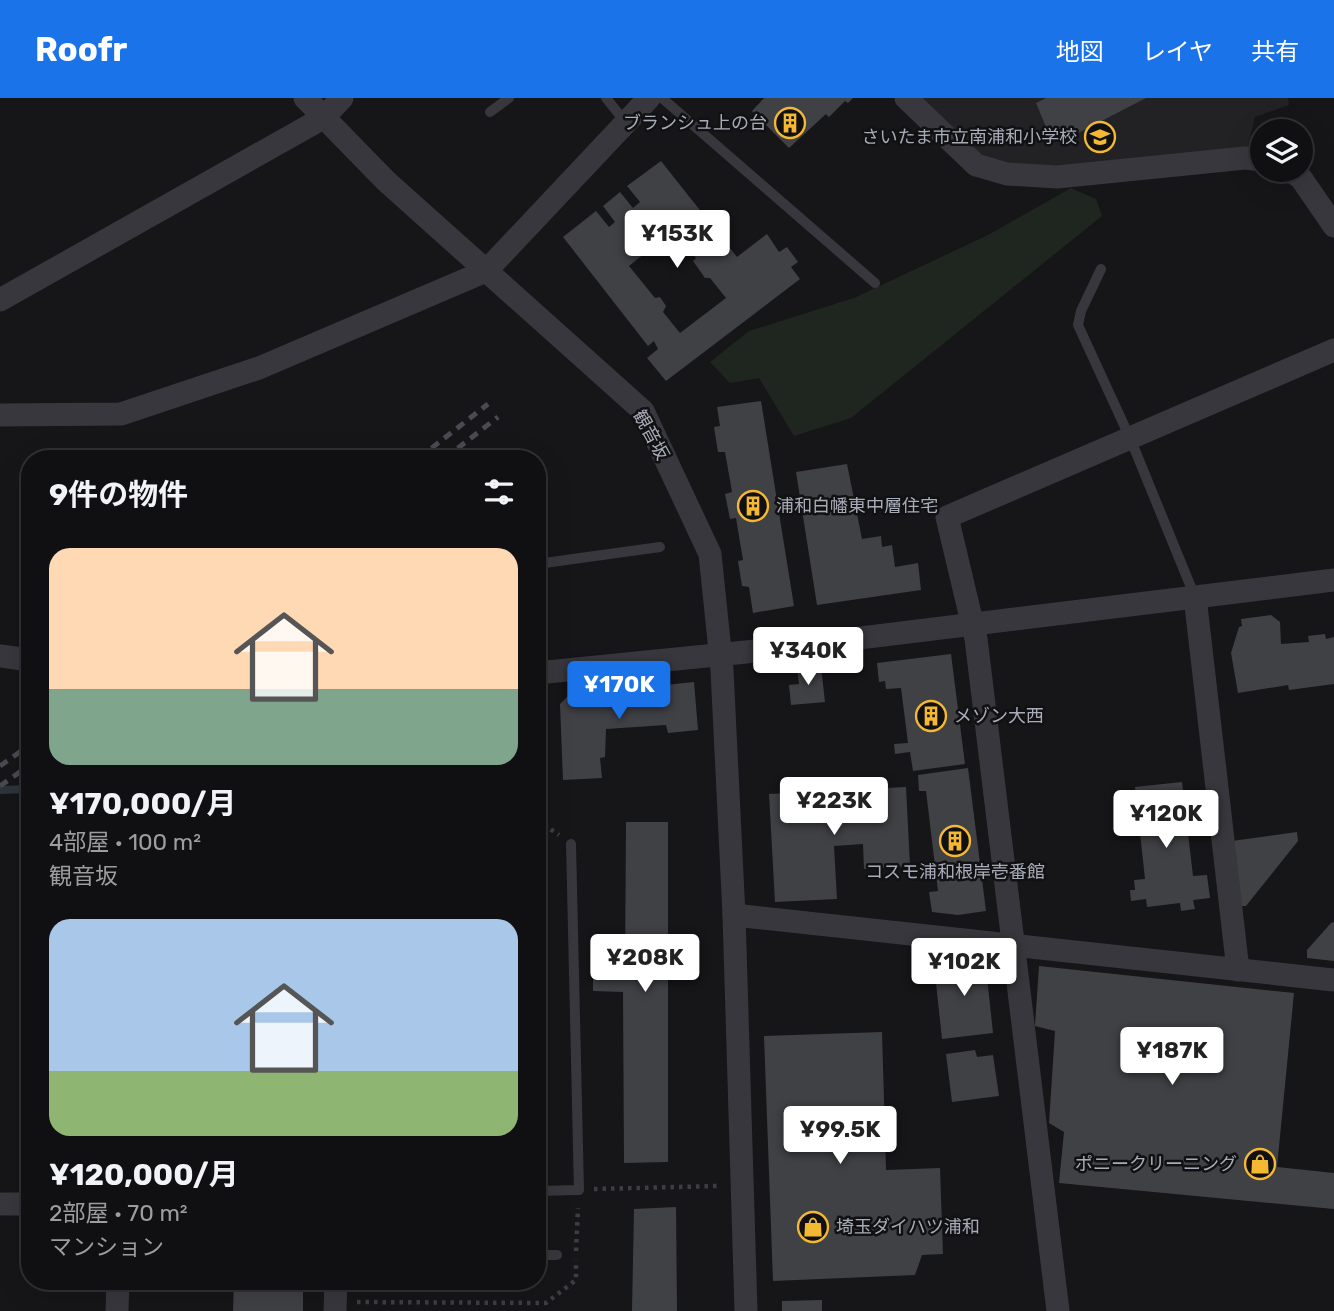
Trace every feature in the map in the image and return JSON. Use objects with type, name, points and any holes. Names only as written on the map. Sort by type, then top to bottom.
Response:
[{"type":"street","name":"観音坂","points":[[305,98],[386,181],[643,411],[710,554],[720,655],[734,915],[746,1311]]},
{"type":"street","points":[[1,294],[323,118],[342,98]]},
{"type":"street","points":[[0,415],[121,414],[259,368],[486,271],[649,98]]},
{"type":"street","points":[[906,98],[976,165],[1007,174],[1057,177],[1250,159]]},
{"type":"street","points":[[1304,182],[1334,226]]},
{"type":"street","points":[[1058,1311],[974,624],[947,517],[1334,350]]},
{"type":"street","points":[[546,681],[720,655],[1334,580]]},
{"type":"street","points":[[1195,597],[1238,970]]},
{"type":"street","points":[[0,656],[21,659]]},
{"type":"street","points":[[734,915],[1334,980]]},
{"type":"street","points":[[0,1204],[21,1204]]},
{"type":"street","points":[[117,1311],[118,1290]]},
{"type":"street","points":[[338,1290],[344,1307]]},
{"type":"lane","points":[[490,112],[509,98]]},
{"type":"lane","points":[[606,98],[626,123]]},
{"type":"lane","points":[[662,98],[875,283]]},
{"type":"lane","points":[[1101,270],[1081,311],[1078,325],[1130,438],[1195,597]]},
{"type":"lane","points":[[546,563],[660,547]]},
{"type":"lane","points":[[546,1191],[579,1190],[571,844]]},
{"type":"lane","points":[[546,1255],[557,1255]]},
{"type":"path","points":[[546,826],[571,844]]},
{"type":"path","points":[[344,1307],[546,1303],[576,1280],[579,1190],[741,1186]]},
{"type":"shaded area","name":"さいたま市立南浦和小学校","points":[[912,98],[1288,98],[1289,105],[1250,119],[1250,138],[1245,158],[1057,177],[976,165]]},
{"type":"shaded area","points":[[1071,188],[1096,199],[1102,216],[851,418],[794,436],[759,378],[730,383],[710,362],[749,331],[854,298],[990,234]]},
{"type":"building","name":"ブランシュ上の台","points":[[764,98],[853,98],[848,103],[845,101],[829,117],[826,114],[789,148],[752,111]]},
{"type":"building","points":[[1046,98],[1146,98],[1059,143],[1050,126],[1046,127],[1036,103]]},
{"type":"building","points":[[661,161],[737,257],[767,234],[779,252],[787,247],[798,262],[791,267],[800,279],[666,381],[647,358],[658,349],[654,341],[648,346],[563,237],[596,211],[609,227],[615,222],[603,206],[620,192],[633,208],[640,202],[627,186]],"holes":[[[673,230],[696,258],[693,261],[705,278],[710,278],[726,298],[680,333],[663,312],[666,306],[660,297],[655,298],[629,266]]]},
{"type":"building","name":"浦和白幡東中層住宅","points":[[761,401],[794,606],[753,613],[749,587],[742,586],[738,561],[743,560],[736,518],[730,519],[725,494],[732,492],[725,452],[718,452],[714,427],[720,426],[717,407]]},
{"type":"building","points":[[847,464],[862,539],[881,536],[882,547],[892,545],[895,567],[918,563],[921,590],[817,605],[796,472]]},
{"type":"building","points":[[1271,615],[1280,622],[1281,644],[1309,642],[1308,636],[1325,634],[1326,639],[1334,637],[1334,684],[1289,690],[1288,685],[1238,693],[1231,653],[1239,627],[1242,626],[1241,619]]},
{"type":"building","name":"メゾン大西","points":[[951,654],[965,764],[913,771],[910,752],[895,754],[894,744],[908,743],[901,688],[886,689],[885,681],[879,682],[877,663]]},
{"type":"building","points":[[821,666],[825,702],[791,705],[789,685],[799,684],[797,669]]},
{"type":"building","points":[[694,682],[698,730],[668,733],[666,725],[606,729],[605,757],[600,758],[602,778],[563,780],[560,704],[569,695]]},
{"type":"building","name":"コスモ浦和根岸壱番館","points":[[968,768],[986,911],[958,915],[932,912],[929,892],[938,891],[926,791],[919,791],[918,775]]},
{"type":"building","points":[[1182,782],[1193,876],[1207,875],[1210,898],[1193,900],[1195,909],[1181,911],[1180,903],[1147,907],[1146,899],[1131,901],[1130,890],[1135,890],[1134,880],[1145,879],[1135,787]]},
{"type":"building","points":[[906,787],[910,866],[864,869],[863,844],[834,846],[837,899],[775,902],[769,794]]},
{"type":"building","points":[[626,822],[668,822],[668,1162],[624,1163],[623,992],[593,991],[593,972],[625,970]]},
{"type":"building","points":[[1297,832],[1298,841],[1246,906],[1241,906],[1232,841]]},
{"type":"building","points":[[1334,922],[1334,961],[1307,958],[1307,950]]},
{"type":"building","points":[[985,958],[993,1033],[942,1039],[934,964]]},
{"type":"building","points":[[1039,966],[1294,993],[1277,1167],[1334,1173],[1334,1209],[1059,1183],[1064,1132],[1049,1123],[1055,1031],[1035,1026]]},
{"type":"building","points":[[882,1032],[886,1170],[940,1168],[943,1254],[922,1255],[915,1275],[773,1281],[764,1036]]},
{"type":"building","points":[[975,1050],[977,1057],[993,1055],[999,1096],[952,1102],[946,1054]]},
{"type":"building","points":[[676,1207],[677,1311],[632,1311],[634,1209]]},
{"type":"building","points":[[234,1290],[303,1290],[303,1311],[233,1311]]},
{"type":"building","points":[[822,1300],[822,1311],[782,1311],[782,1301]]},
{"type":"waterway","points":[[0,790],[21,789]]},
{"type":"railway","points":[[429,450],[488,404]]},
{"type":"railway","points":[[455,450],[498,417]]},
{"type":"railway","points":[[0,766],[21,751]]},
{"type":"railway","points":[[0,786],[21,771]]},
{"type":"place","name":"ブランシュ上の台","points":[[790,123]]},
{"type":"place","name":"さいたま市立南浦和小学校","points":[[1100,137]]},
{"type":"place","name":"浦和白幡東中層住宅","points":[[753,506]]},
{"type":"place","name":"メゾン大西","points":[[931,716]]},
{"type":"place","name":"コスモ浦和根岸壱番館","points":[[955,841]]},
{"type":"place","name":"ポニークリーニング","points":[[1260,1164]]},
{"type":"place","name":"埼玉ダイハツ浦和","points":[[813,1227]]}]
